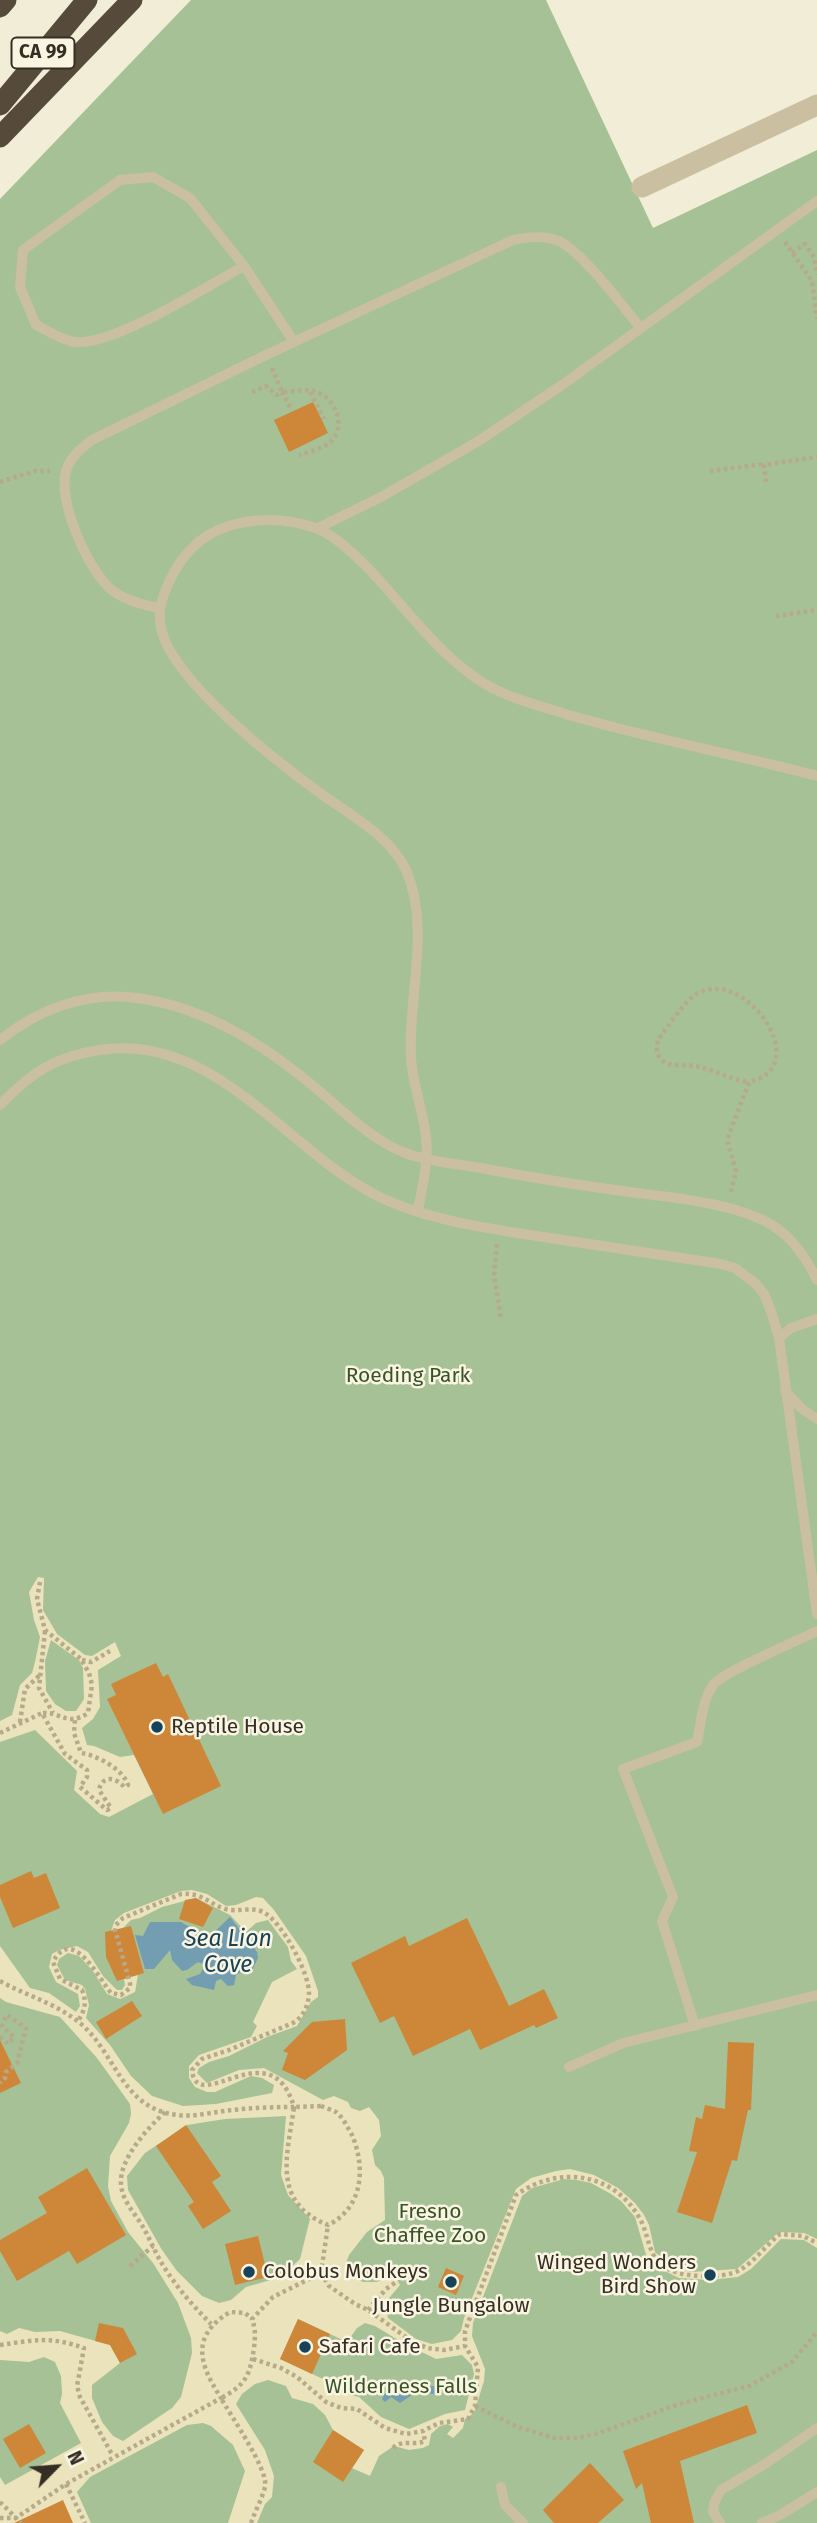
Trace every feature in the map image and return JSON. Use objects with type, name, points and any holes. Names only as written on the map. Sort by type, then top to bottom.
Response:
[{"type":"highway","points":[[0,7],[6,0]]},
{"type":"highway","name":"CA 99","points":[[0,105],[87,0]]},
{"type":"highway","points":[[0,137],[132,0]]},
{"type":"street","points":[[642,187],[817,104]]},
{"type":"lane","points":[[244,265],[166,310],[103,340],[75,342],[36,325],[20,287],[23,250],[120,180],[153,177],[190,198],[244,265],[293,342]]},
{"type":"lane","points":[[318,528],[382,497],[477,442],[562,385],[817,201]]},
{"type":"lane","points":[[159,608],[139,604],[115,592],[92,568],[78,541],[67,498],[66,474],[76,452],[92,440],[293,342],[513,240],[535,236],[558,240],[574,250],[640,327]]},
{"type":"lane","points":[[418,1211],[427,1159],[424,1122],[411,1059],[418,923],[414,893],[404,866],[387,844],[234,724],[192,681],[170,652],[164,640],[159,608],[174,570],[191,547],[213,533],[243,522],[273,520],[318,528],[349,549],[457,664],[508,696],[604,725],[817,776]]},
{"type":"lane","points":[[0,1040],[50,1008],[93,998],[138,998],[180,1007],[217,1021],[265,1049],[374,1136],[409,1154],[566,1184],[700,1202],[749,1214],[778,1229],[801,1253],[817,1280]]},
{"type":"lane","points":[[0,1105],[35,1072],[77,1054],[111,1048],[140,1048],[159,1052],[208,1073],[231,1087],[348,1180],[372,1193],[418,1211],[499,1230],[735,1268],[756,1284],[764,1294],[779,1338],[817,1614]]},
{"type":"lane","points":[[779,1338],[791,1328],[817,1318]]},
{"type":"lane","points":[[785,1391],[801,1408],[817,1419]]},
{"type":"lane","points":[[695,2026],[662,1921],[673,1897],[623,1769],[697,1742],[706,1701],[714,1684],[730,1673],[817,1631]]},
{"type":"lane","points":[[569,2067],[623,2043],[817,1995]]},
{"type":"lane","points":[[720,2523],[713,2512],[714,2503],[721,2490],[817,2428]]},
{"type":"lane","points":[[501,2487],[505,2505],[523,2523]]},
{"type":"lane","points":[[762,2523],[817,2492]]},
{"type":"path","points":[[777,230],[812,281],[817,318]]},
{"type":"path","points":[[792,253],[805,244],[814,257],[817,275]]},
{"type":"path","points":[[812,288],[817,282]]},
{"type":"path","points":[[266,355],[291,409]]},
{"type":"path","points":[[252,392],[266,386],[277,395],[282,392],[310,391],[322,395],[333,404],[337,416],[335,437],[329,443],[299,455]]},
{"type":"path","points":[[310,391],[324,419]]},
{"type":"path","points":[[710,471],[817,457]]},
{"type":"path","points":[[764,465],[766,482]]},
{"type":"path","points":[[0,482],[35,471],[66,474]]},
{"type":"path","points":[[776,617],[817,610]]},
{"type":"path","points":[[772,1018],[763,1009],[741,996],[714,989],[704,990],[685,1004],[658,1040],[656,1050],[659,1058],[667,1064],[703,1067],[735,1080],[749,1082],[772,1074],[782,1057]]},
{"type":"path","points":[[728,1209],[736,1171],[727,1140],[749,1082]]},
{"type":"path","points":[[499,1230],[494,1275],[501,1319]]},
{"type":"path","points":[[40,1582],[37,1599],[45,1630],[39,1688],[53,1713],[62,1719],[75,1720],[88,1713],[92,1685],[81,1659]]},
{"type":"path","points":[[45,1630],[81,1659],[91,1662],[110,1651]]},
{"type":"path","points":[[20,1723],[25,1689],[41,1674]]},
{"type":"path","points":[[42,1713],[65,1754],[87,1770],[87,1777],[80,1787],[107,1810],[111,1808],[99,1790],[100,1785],[104,1780],[117,1779],[124,1787],[128,1785],[127,1781],[125,1776],[97,1757],[81,1753],[74,1733],[75,1720]]},
{"type":"path","points":[[0,1733],[42,1713],[53,1713]]},
{"type":"path","points":[[0,1981],[27,1996],[50,2003],[78,2021],[103,2048],[136,2098],[155,2110],[178,2115],[203,2115],[224,2111],[293,2107],[321,2106],[337,2113],[356,2145],[360,2163],[357,2193],[348,2211],[328,2225],[318,2221],[294,2197],[287,2180],[285,2162],[293,2107],[282,2083],[270,2076],[249,2072],[209,2086],[198,2083],[192,2076],[192,2070],[198,2062],[286,2027],[295,2022],[304,2011],[309,1994],[306,1975],[270,1916],[255,1909],[226,1909],[191,1893],[181,1894],[123,1917],[115,1930],[130,1988],[121,1995],[111,1993],[96,1970],[77,1952],[61,1952],[53,1962],[60,1979],[82,1990],[86,1998],[85,2008],[78,2021]]},
{"type":"path","points":[[0,2037],[8,2044],[14,2037],[2,2026],[7,2015],[26,2028],[17,2063],[6,2072],[0,2083]]},
{"type":"path","points":[[165,2112],[141,2137],[124,2164],[120,2182],[124,2197],[166,2270],[211,2324]]},
{"type":"path","points":[[253,2359],[281,2368],[297,2377],[326,2402],[341,2408],[357,2409],[385,2428],[406,2434],[423,2431],[439,2423],[468,2418],[475,2406],[478,2367],[465,2346],[465,2331],[516,2195],[532,2184],[553,2178],[572,2175],[606,2185],[628,2202],[647,2234],[654,2257],[662,2266],[678,2273],[715,2276],[738,2271],[780,2234],[803,2236],[817,2243]]},
{"type":"path","points":[[328,2225],[321,2273],[330,2287],[410,2340],[427,2348],[444,2350],[465,2346]]},
{"type":"path","points":[[130,2266],[153,2246]]},
{"type":"path","points":[[252,2319],[273,2297],[321,2273]]},
{"type":"path","points":[[368,2310],[386,2289],[398,2281]]},
{"type":"path","points":[[0,2518],[17,2521],[65,2484],[113,2456],[220,2398],[236,2389],[249,2375],[256,2339],[252,2319],[245,2313],[230,2312],[211,2324],[201,2351],[202,2363],[206,2375],[220,2398],[244,2433],[265,2477],[265,2487],[251,2523]]},
{"type":"path","points":[[475,2406],[518,2427],[554,2438],[599,2434],[680,2404],[749,2386],[792,2362],[817,2332]]},
{"type":"path","points":[[0,2345],[59,2339],[84,2348],[77,2386],[80,2397],[113,2456]]},
{"type":"path","points":[[393,2448],[402,2443],[425,2441],[423,2431]]},
{"type":"path","points":[[65,2484],[85,2523]]},
{"type":"path","points":[[0,2502],[17,2521]]},
{"type":"green space","name":"Roeding Park","points":[[191,0],[546,0],[653,228],[817,150],[817,2523],[0,2523],[0,199]]},
{"type":"shaded area","points":[[38,1577],[44,1578],[43,1610],[57,1634],[85,1655],[92,1656],[115,1642],[121,1656],[98,1670],[100,1707],[93,1719],[82,1728],[87,1745],[120,1757],[134,1755],[153,1794],[109,1817],[100,1814],[74,1790],[77,1771],[35,1730],[0,1742],[0,1721],[12,1715],[20,1685],[32,1673],[40,1637],[29,1592]],"holes":[[[51,1640],[79,1660],[83,1668],[84,1699],[76,1711],[66,1711],[55,1704],[46,1691],[45,1661]]]},
{"type":"shaded area","points":[[192,1890],[207,1894],[226,1906],[256,1897],[263,1898],[306,1956],[318,1997],[311,2002],[297,2026],[209,2062],[199,2068],[197,2073],[207,2083],[239,2070],[264,2068],[323,2100],[334,2096],[360,2111],[369,2107],[379,2120],[381,2136],[372,2150],[375,2165],[384,2178],[385,2220],[367,2232],[349,2255],[345,2266],[347,2275],[363,2282],[377,2282],[393,2273],[400,2285],[385,2303],[388,2318],[416,2339],[432,2344],[452,2340],[461,2331],[516,2189],[531,2178],[556,2171],[570,2169],[594,2175],[618,2188],[644,2215],[655,2252],[671,2266],[691,2272],[737,2269],[779,2232],[804,2233],[817,2239],[817,2248],[804,2240],[781,2239],[751,2269],[738,2277],[710,2280],[679,2278],[655,2266],[647,2258],[635,2217],[611,2194],[591,2183],[564,2179],[532,2188],[522,2196],[473,2323],[472,2336],[485,2369],[484,2381],[474,2413],[465,2419],[463,2428],[453,2438],[447,2434],[453,2427],[448,2424],[440,2426],[431,2434],[429,2445],[423,2448],[409,2450],[394,2446],[379,2456],[370,2476],[352,2468],[364,2450],[333,2430],[325,2415],[313,2404],[292,2398],[286,2386],[268,2380],[255,2384],[242,2394],[236,2404],[265,2450],[274,2476],[272,2497],[265,2504],[257,2523],[228,2523],[245,2471],[233,2445],[211,2426],[203,2423],[187,2425],[90,2477],[77,2492],[91,2523],[0,2523],[0,2477],[5,2485],[81,2443],[60,2403],[61,2376],[55,2362],[44,2357],[29,2362],[0,2360],[0,2331],[7,2334],[19,2328],[35,2332],[60,2331],[110,2345],[120,2363],[92,2385],[92,2398],[102,2422],[113,2436],[123,2441],[172,2408],[181,2397],[192,2353],[191,2338],[178,2303],[153,2263],[128,2232],[111,2201],[108,2186],[110,2156],[129,2123],[130,2104],[97,2058],[60,2017],[0,1998],[0,1946],[30,1988],[49,1993],[76,2012],[80,2006],[78,1994],[56,1982],[49,1967],[52,1954],[77,1946],[88,1952],[103,1976],[117,1990],[122,1990],[124,1979],[138,1975],[135,1992],[120,1999],[107,1994],[93,1971],[79,1956],[68,1953],[59,1959],[57,1965],[65,1980],[82,1985],[85,1989],[89,2005],[86,2018],[110,2045],[131,2076],[152,2096],[183,2106],[216,2104],[272,2093],[274,2085],[262,2078],[251,2076],[215,2092],[195,2087],[189,2078],[189,2066],[199,2055],[251,2037],[257,2026],[253,2022],[272,1982],[297,1969],[291,1961],[288,1947],[268,1920],[256,1923],[246,1932],[230,1915],[196,1898],[162,1907],[131,1920],[122,1929],[111,1931],[115,1920],[124,1913],[181,1891]],"holes":[[[286,2116],[281,2175],[288,2195],[310,2219],[300,2259],[281,2277],[246,2287],[231,2300],[219,2303],[202,2296],[177,2271],[128,2190],[127,2176],[145,2153],[187,2125],[225,2119]],[[298,2319],[347,2342],[357,2328],[365,2323],[436,2359],[462,2355],[472,2365],[474,2374],[465,2410],[445,2414],[409,2429],[381,2417],[359,2397],[328,2388],[323,2379],[280,2359]]]},
{"type":"water","name":"Sea Lion Cove","points":[[230,1917],[257,1952],[258,1958],[252,1970],[246,1969],[236,1975],[234,1985],[228,1986],[221,1979],[216,1981],[214,1990],[192,1985],[186,1979],[200,1974],[205,1965],[198,1962],[182,1971],[172,1960],[170,1950],[154,1969],[145,1969],[135,1935],[143,1936],[150,1922],[181,1922],[208,1938]]},
{"type":"water","points":[[438,2386],[436,2394],[415,2393],[400,2403],[391,2397],[385,2402],[382,2399],[385,2393],[398,2396],[409,2388]]},
{"type":"building","points":[[313,402],[328,433],[289,452],[274,420]]},
{"type":"building","name":"Reptile House","points":[[156,1663],[163,1677],[168,1674],[221,1786],[163,1814],[107,1699],[116,1695],[111,1684]]},
{"type":"building","points":[[31,1871],[34,1878],[46,1873],[60,1908],[13,1928],[0,1897],[0,1885]]},
{"type":"building","points":[[196,1898],[213,1908],[203,1927],[179,1919],[185,1900]]},
{"type":"building","points":[[467,1918],[509,2006],[544,1989],[558,2018],[536,2028],[534,2025],[480,2050],[470,2029],[413,2056],[394,2016],[380,2023],[351,1963],[405,1936],[409,1946]]},
{"type":"building","points":[[131,1926],[144,1973],[117,1981],[106,1957],[105,1932]]},
{"type":"building","points":[[132,2001],[142,2016],[106,2039],[96,2022]]},
{"type":"building","points":[[345,2019],[347,2050],[305,2080],[282,2070],[288,2053],[283,2051],[312,2022]]},
{"type":"building","points":[[0,2040],[21,2083],[0,2093]]},
{"type":"building","points":[[728,2042],[754,2043],[751,2110],[748,2110],[737,2161],[732,2160],[712,2223],[677,2212],[697,2152],[689,2151],[696,2117],[702,2119],[705,2105],[725,2109]]},
{"type":"building","points":[[186,2125],[221,2176],[212,2182],[231,2211],[203,2229],[188,2206],[194,2202],[156,2146]]},
{"type":"building","points":[[87,2168],[126,2235],[77,2264],[69,2251],[17,2281],[0,2251],[0,2240],[47,2213],[38,2197]]},
{"type":"building","points":[[258,2236],[268,2277],[235,2285],[225,2244]]},
{"type":"building","name":"Jungle Bungalow","points":[[446,2268],[464,2276],[456,2295],[438,2287]]},
{"type":"building","name":"Safari Cafe","points":[[298,2319],[330,2334],[312,2374],[280,2359]]},
{"type":"building","points":[[99,2323],[123,2328],[137,2354],[120,2363],[110,2345],[95,2341]]},
{"type":"building","points":[[747,2405],[757,2433],[680,2461],[694,2523],[651,2523],[642,2483],[636,2489],[623,2451]]},
{"type":"building","points":[[29,2424],[46,2453],[20,2468],[3,2439]]},
{"type":"building","points":[[333,2430],[364,2450],[343,2482],[313,2462]]},
{"type":"building","points":[[590,2463],[624,2500],[598,2523],[554,2523],[543,2510]]},
{"type":"building","points":[[63,2500],[73,2523],[14,2523]]},
{"type":"place","name":"Reptile House","points":[[157,1727]]},
{"type":"place","name":"Colobus Monkeys","points":[[249,2272]]},
{"type":"place","name":"Winged Wonders Bird Show","points":[[710,2275]]},
{"type":"place","name":"Jungle Bungalow","points":[[451,2282]]},
{"type":"place","name":"Safari Cafe","points":[[305,2347]]},
{"type":"park label","name":"Fresno Chaffee Zoo","points":[[430,2224]]},
{"type":"park label","name":"Wilderness Falls","points":[[401,2387]]}]
